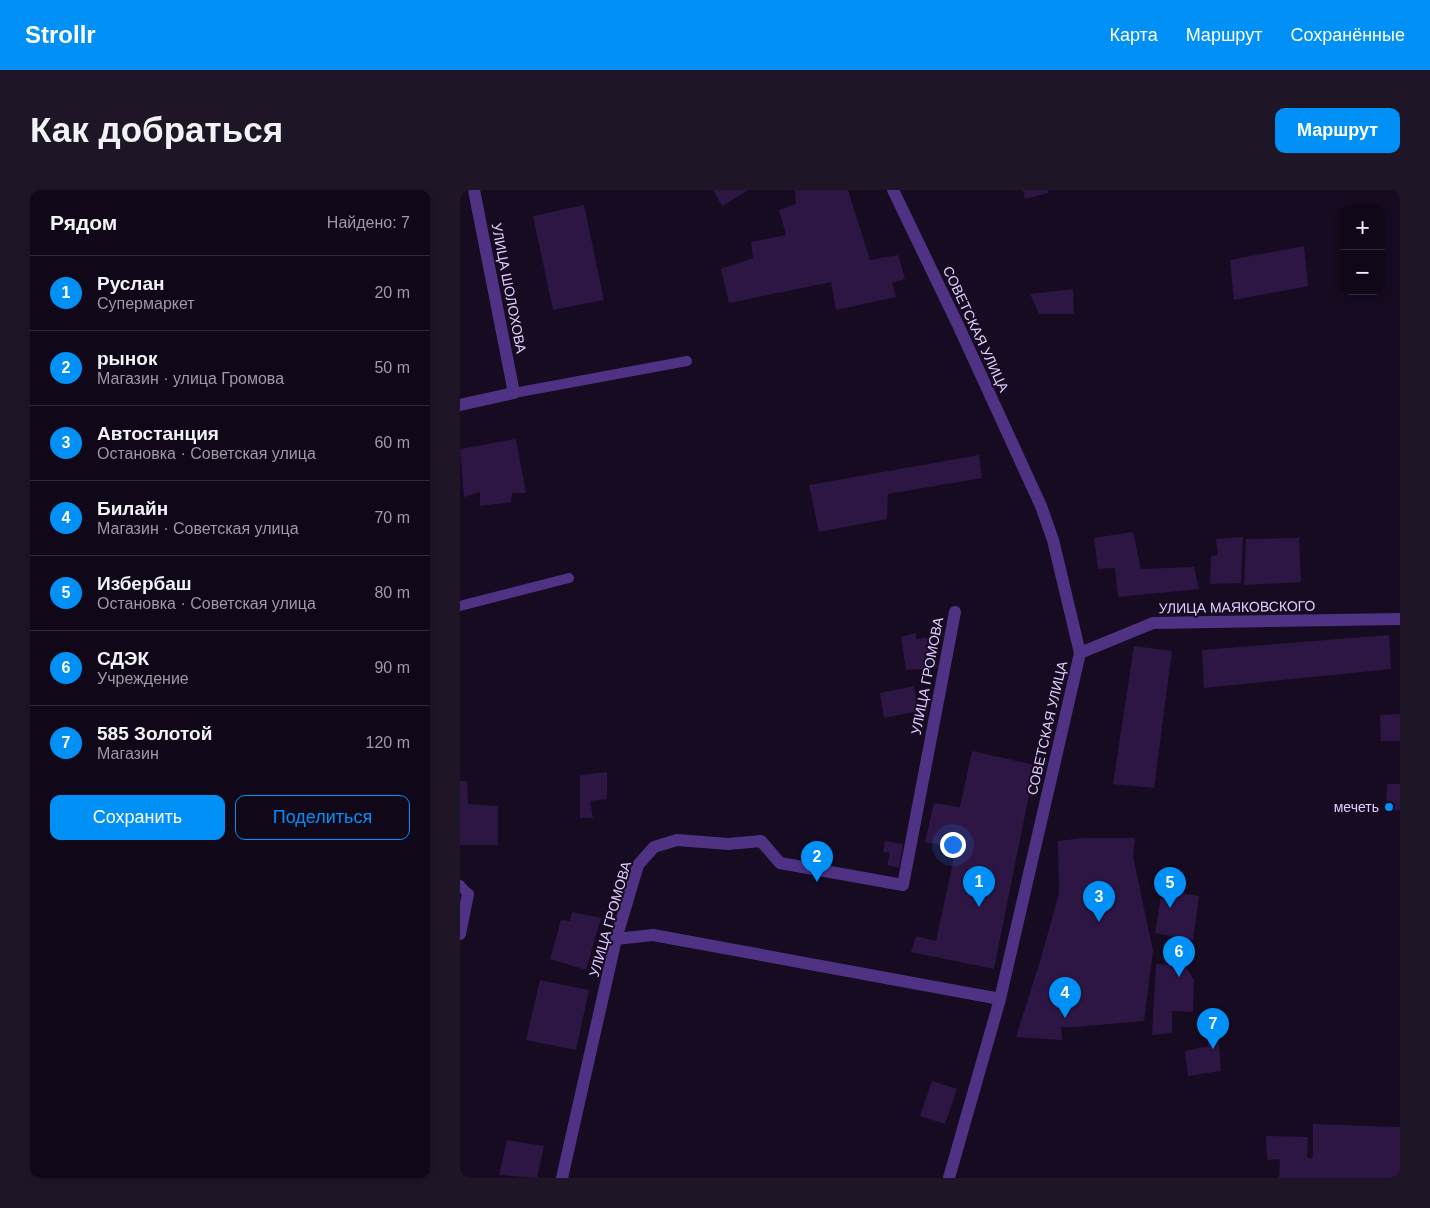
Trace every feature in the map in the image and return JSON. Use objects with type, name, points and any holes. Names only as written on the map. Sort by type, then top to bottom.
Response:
[{"type":"street","name":"УЛИЦА ШОЛОХОВА","points":[[474,190],[514,393]]},
{"type":"street","name":"СОВЕТСКАЯ УЛИЦА","points":[[894,190],[1041,506],[1053,540],[1080,653],[1000,999],[949,1178]]},
{"type":"street","points":[[460,405],[514,393]]},
{"type":"street","name":"УЛИЦА ГРОМОВА","points":[[562,1178],[616,939],[638,865],[654,846],[677,840],[728,844],[761,841],[780,863],[902,885],[955,612]]},
{"type":"street","name":"УЛИЦА МАЯКОВСКОГО","points":[[1080,653],[1153,623],[1400,619]]},
{"type":"street","points":[[460,934],[464,890]]},
{"type":"street","points":[[616,939],[653,934],[1000,999]]},
{"type":"lane","points":[[514,393],[687,361]]},
{"type":"lane","points":[[460,606],[569,578]]},
{"type":"building","points":[[713,190],[749,190],[722,206]]},
{"type":"building","points":[[795,190],[848,190],[870,260],[898,255],[905,279],[892,283],[896,297],[836,310],[831,282],[729,303],[721,269],[753,258],[751,242],[786,235],[779,210],[796,204]]},
{"type":"building","points":[[1023,190],[1048,190],[1048,193],[1025,199]]},
{"type":"building","points":[[584,205],[604,300],[553,310],[533,216]]},
{"type":"building","points":[[1304,246],[1308,286],[1234,300],[1230,260]]},
{"type":"building","points":[[1073,289],[1074,314],[1039,314],[1030,294]]},
{"type":"building","points":[[516,439],[526,493],[512,493],[511,502],[480,506],[480,492],[464,497],[460,449]]},
{"type":"building","points":[[979,455],[982,478],[888,494],[887,519],[819,532],[809,485]]},
{"type":"building","points":[[1133,532],[1141,569],[1194,567],[1199,589],[1118,597],[1115,568],[1098,569],[1094,538]]},
{"type":"building","points":[[1243,537],[1241,583],[1210,584],[1211,556],[1218,555],[1216,539]]},
{"type":"building","points":[[1299,538],[1301,582],[1244,585],[1246,539]]},
{"type":"building","points":[[916,633],[916,639],[932,637],[937,668],[906,670],[901,637]]},
{"type":"building","points":[[1389,635],[1391,669],[1204,688],[1202,650]]},
{"type":"building","points":[[1134,646],[1172,651],[1154,788],[1113,784]]},
{"type":"building","points":[[914,686],[918,711],[884,718],[880,693]]},
{"type":"building","points":[[1400,714],[1400,741],[1381,741],[1380,715]]},
{"type":"building","points":[[972,751],[1035,765],[994,969],[911,952],[916,936],[936,941],[956,848],[925,842],[934,803],[960,807]]},
{"type":"building","points":[[607,772],[607,799],[590,801],[593,818],[580,818],[580,775]]},
{"type":"building","points":[[460,781],[467,781],[468,804],[498,806],[498,845],[460,845]]},
{"type":"building","points":[[1387,784],[1400,784],[1400,810],[1386,811]]},
{"type":"building","points":[[1084,838],[1135,838],[1133,856],[1153,951],[1144,1021],[1061,1027],[1062,1040],[1016,1037],[1059,893],[1058,841]]},
{"type":"building","points":[[885,841],[903,844],[899,868],[887,865],[890,853],[883,852]]},
{"type":"building","points":[[1162,890],[1199,896],[1193,940],[1155,933]]},
{"type":"building","points":[[572,912],[601,918],[586,970],[550,959],[561,920],[570,921]]},
{"type":"building","points":[[1156,964],[1185,966],[1194,980],[1193,1012],[1172,1011],[1172,1033],[1152,1035]]},
{"type":"building","points":[[540,980],[589,990],[576,1050],[526,1040]]},
{"type":"building","points":[[1219,1044],[1221,1071],[1188,1076],[1185,1051]]},
{"type":"building","points":[[932,1081],[957,1089],[945,1124],[920,1116]]},
{"type":"building","points":[[1313,1124],[1400,1127],[1400,1178],[1279,1178],[1280,1159],[1267,1160],[1266,1136],[1308,1137],[1307,1158],[1313,1158]]},
{"type":"building","points":[[507,1140],[544,1146],[537,1178],[499,1175]]},
{"type":"place","name":"мечеть","points":[[1389,807]]},
{"type":"place","name":"рынок","points":[[817,882]]},
{"type":"place","name":"Руслан","points":[[979,907]]},
{"type":"place","name":"Избербаш","points":[[1170,908]]},
{"type":"place","name":"Автостанция","points":[[1099,922]]},
{"type":"place","name":"СДЭК","points":[[1179,977]]},
{"type":"place","name":"Билайн","points":[[1065,1018]]},
{"type":"place","name":"585 Золотой","points":[[1213,1049]]}]
